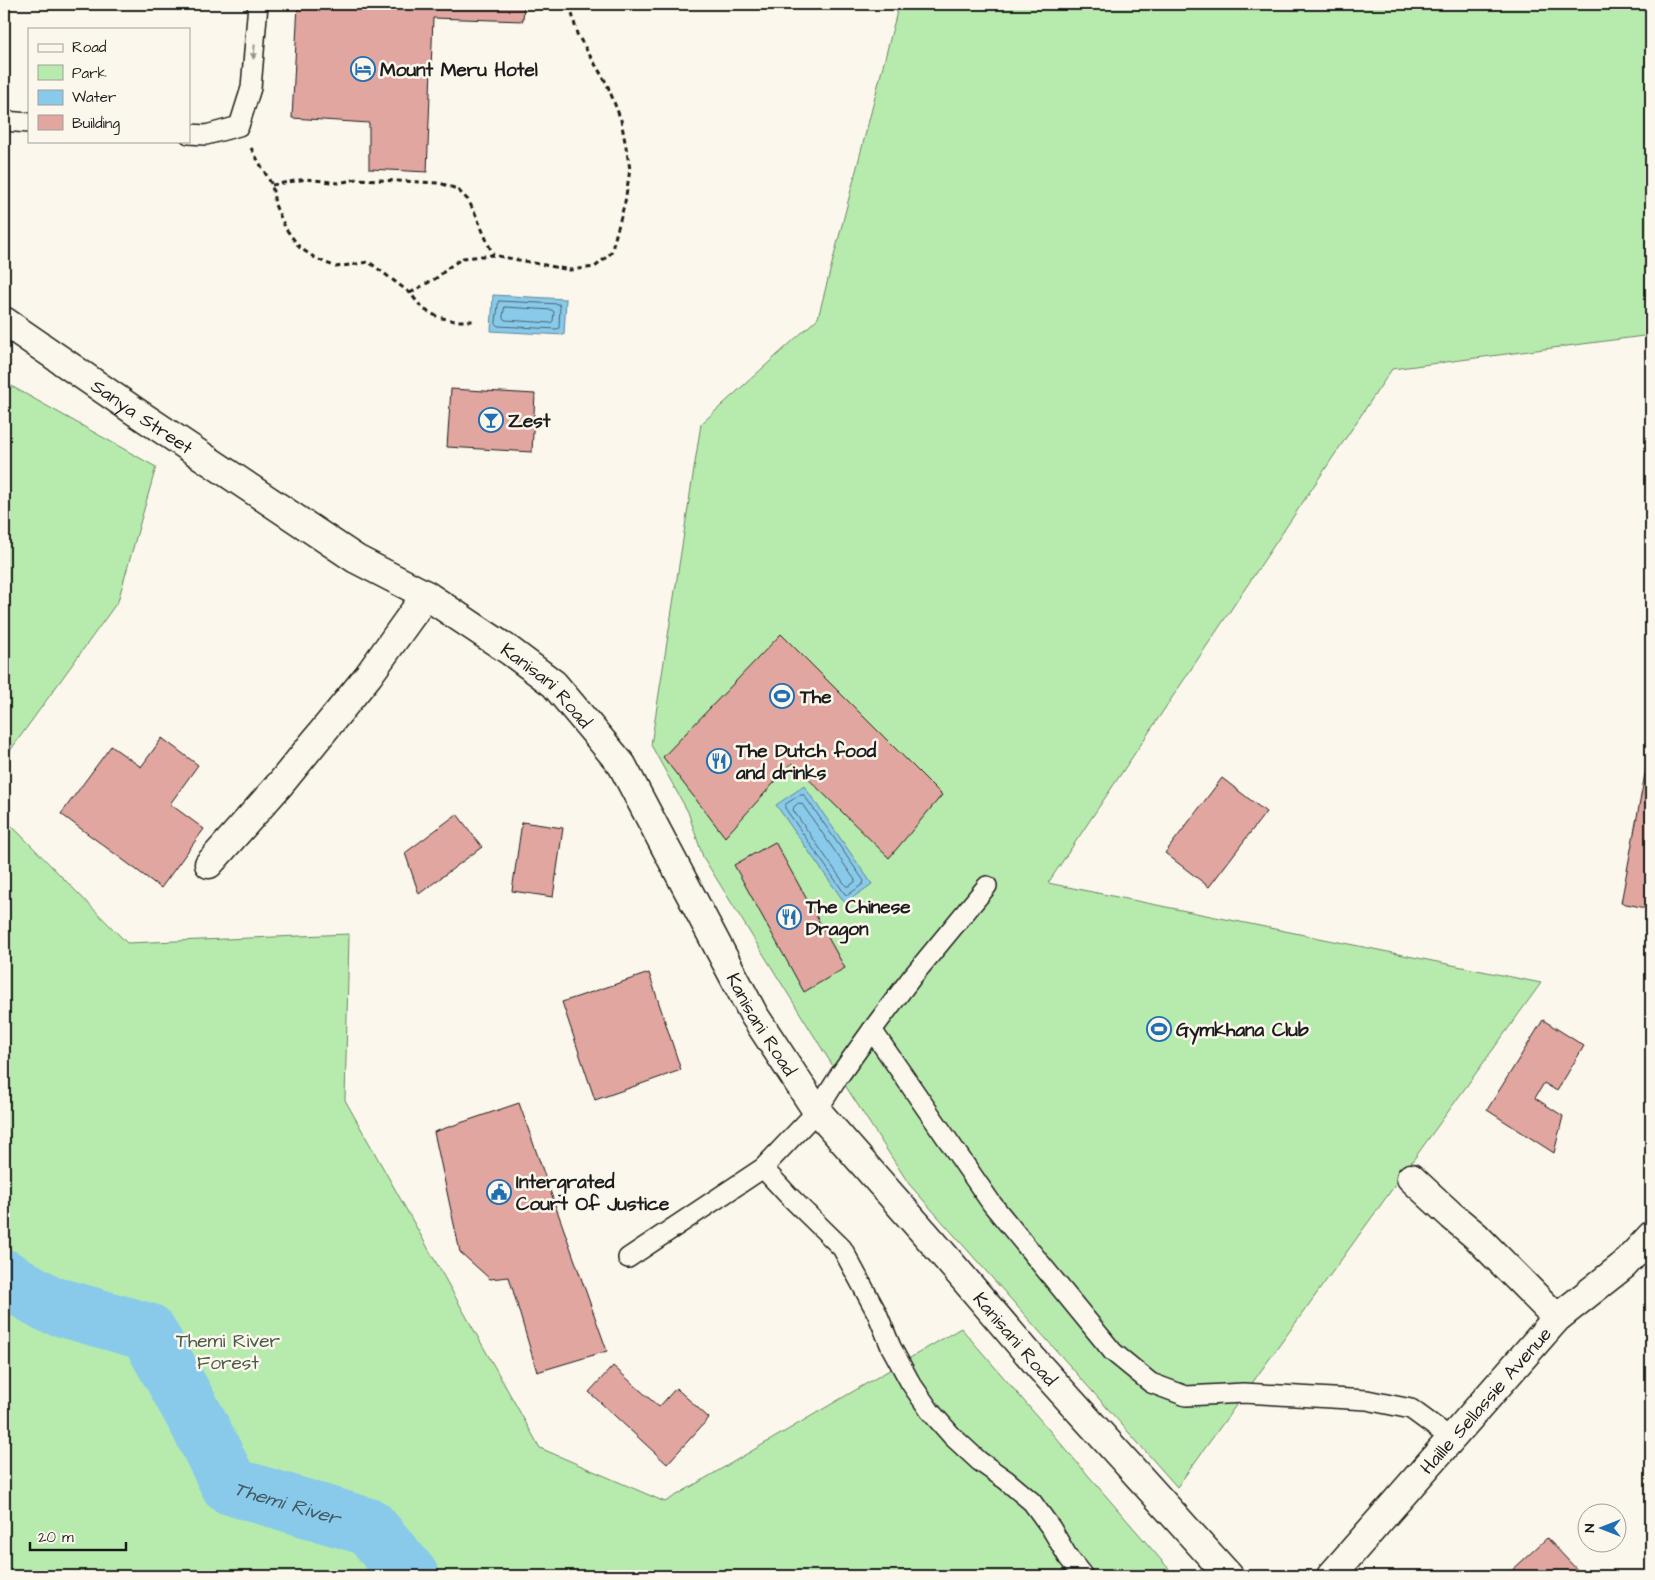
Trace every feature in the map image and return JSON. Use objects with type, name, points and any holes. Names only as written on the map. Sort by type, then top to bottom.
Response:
[{"type":"street","name":"Sanya Street","points":[[4,321],[152,423],[281,508]]},
{"type":"street","name":"Kanisani Road","points":[[281,508],[356,558],[426,595],[510,651],[554,684],[622,765],[754,1015],[817,1111],[1038,1365],[1229,1576]]},
{"type":"street","points":[[209,864],[281,783],[368,676],[426,595]]},
{"type":"street","points":[[1411,1178],[1476,1236],[1557,1318]]},
{"type":"street","name":"Haille Sellassie Avenue","points":[[1331,1576],[1557,1318],[1624,1265],[1651,1236]]},
{"type":"lane","points":[[190,134],[206,135],[239,126],[251,88],[258,4]]},
{"type":"lane","points":[[4,121],[28,123]]},
{"type":"lane","points":[[628,1258],[763,1168],[817,1111],[838,1076],[872,1030],[912,977],[986,886]]},
{"type":"lane","points":[[872,1030],[992,1204],[1113,1352],[1152,1383],[1186,1396],[1261,1394],[1376,1402],[1411,1409],[1452,1439]]},
{"type":"lane","points":[[763,1168],[842,1248],[877,1313],[900,1364],[930,1411],[978,1461],[1006,1480],[1032,1502],[1051,1528],[1068,1557],[1084,1576]]},
{"type":"path","points":[[410,292],[438,277],[463,258],[493,255],[570,270],[595,268],[611,253],[625,202],[630,169],[620,120],[607,84],[576,34],[571,10],[572,4]]},
{"type":"path","points":[[239,126],[272,185],[275,205],[286,229],[300,248],[336,268],[369,262],[410,292],[423,308],[438,317],[454,321],[474,321]]},
{"type":"path","points":[[272,185],[306,179],[339,183],[357,179],[440,183],[457,189],[468,200],[493,255]]},
{"type":"green space","points":[[899,4],[1651,4],[1651,335],[1392,369],[1048,883],[1541,983],[1177,1487],[909,1184],[839,1076],[703,857],[688,812],[651,745],[701,424],[818,318]]},
{"type":"green space","points":[[4,382],[156,467],[118,601],[4,759]]},
{"type":"green space","name":"Themi River Forest","points":[[4,818],[127,943],[349,934],[345,1100],[540,1448],[665,1502],[961,1328],[1175,1576],[4,1576]]},
{"type":"water","points":[[493,295],[566,299],[564,335],[491,331]]},
{"type":"water","points":[[804,786],[872,884],[845,903],[776,805]]},
{"type":"building","name":"Mount Meru Hotel","points":[[298,4],[524,4],[523,21],[433,18],[427,172],[369,169],[369,123],[292,118]]},
{"type":"building","name":"Zest","points":[[451,389],[535,394],[532,452],[447,447]]},
{"type":"building","name":"The","points":[[781,634],[942,795],[889,858],[792,763],[725,837],[663,757]]},
{"type":"building","points":[[162,738],[198,765],[170,804],[204,829],[161,888],[61,814],[111,746],[141,767]]},
{"type":"building","points":[[1651,742],[1651,909],[1621,903]]},
{"type":"building","points":[[1222,778],[1266,812],[1209,887],[1165,853]]},
{"type":"building","points":[[457,814],[482,847],[419,894],[405,853]]},
{"type":"building","points":[[522,822],[563,828],[553,897],[512,891]]},
{"type":"building","name":"The Chinese Dragon","points":[[775,842],[845,968],[804,992],[734,865]]},
{"type":"building","points":[[649,973],[681,1070],[595,1100],[562,1002]]},
{"type":"building","points":[[1543,1020],[1584,1046],[1557,1091],[1544,1083],[1535,1098],[1563,1116],[1554,1153],[1487,1110]]},
{"type":"building","name":"Intergrated Court Of Justice","points":[[519,1103],[607,1351],[537,1372],[509,1277],[490,1279],[460,1252],[434,1132]]},
{"type":"building","points":[[613,1366],[659,1407],[676,1388],[709,1418],[667,1464],[589,1392]]},
{"type":"building","points":[[1547,1538],[1583,1576],[1506,1576]]},
{"type":"waterway","name":"Themi River","points":[[4,1278],[49,1304],[148,1332],[198,1422],[230,1486],[369,1527],[410,1576]]},
{"type":"place","name":"Mount Meru Hotel","points":[[363,69]]},
{"type":"place","name":"Zest","points":[[491,420]]},
{"type":"place","name":"The","points":[[782,696]]},
{"type":"place","name":"The Dutch food and drinks","points":[[719,761]]},
{"type":"place","name":"The Chinese Dragon","points":[[789,917]]},
{"type":"place","name":"Gymkhana Club","points":[[1159,1029]]},
{"type":"place","name":"Intergrated Court Of Justice","points":[[499,1192]]}]
